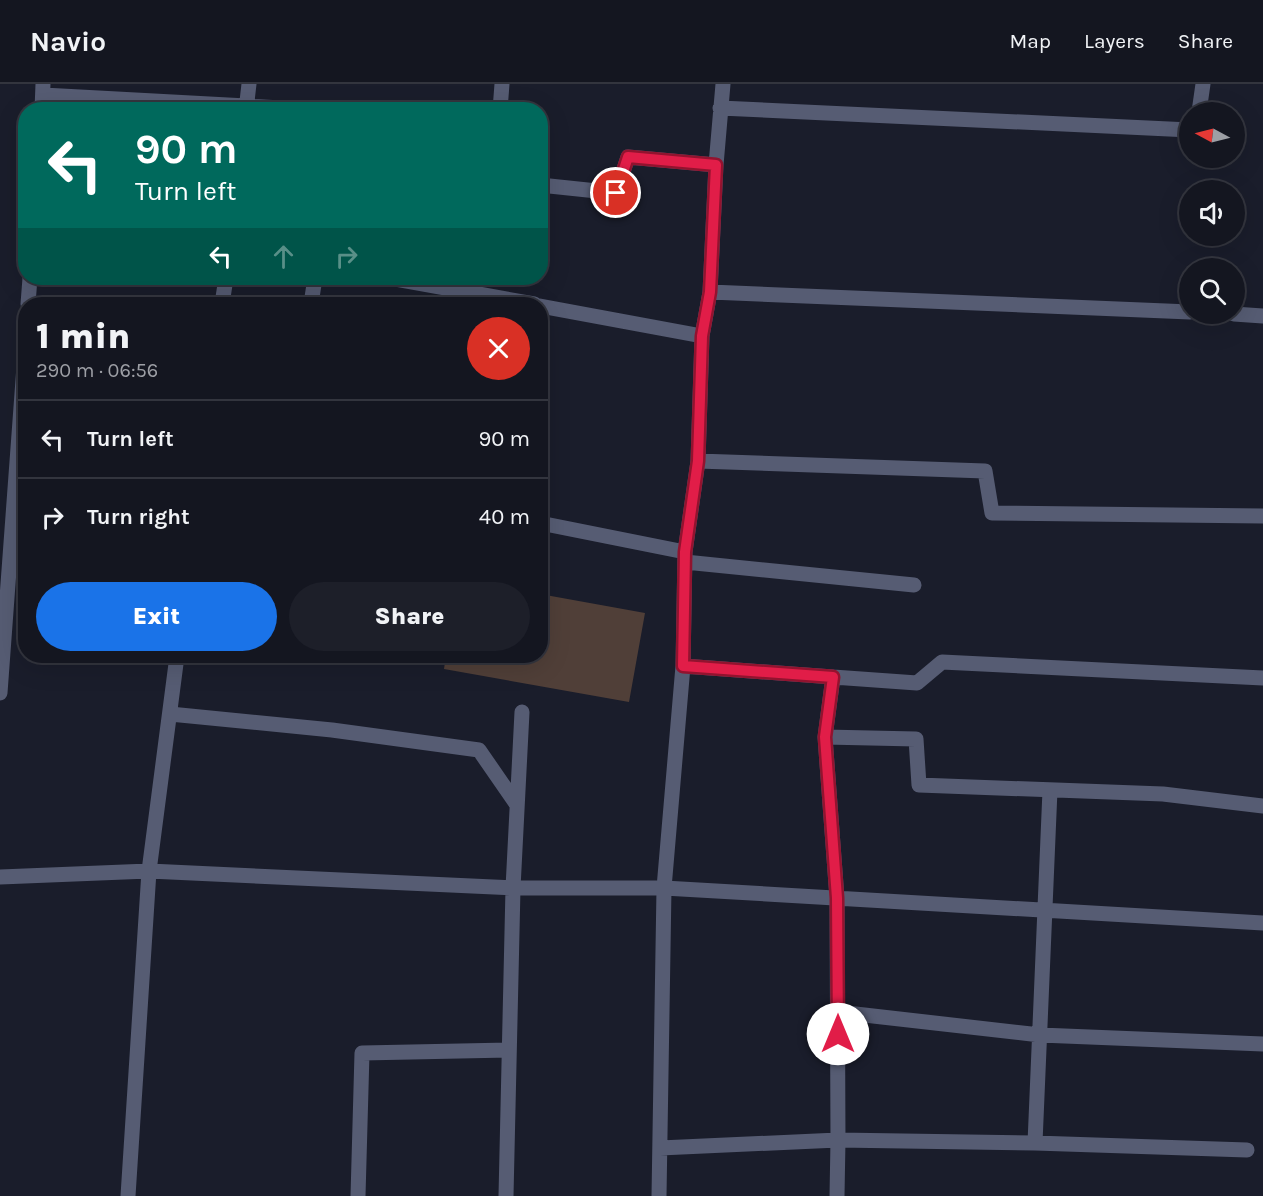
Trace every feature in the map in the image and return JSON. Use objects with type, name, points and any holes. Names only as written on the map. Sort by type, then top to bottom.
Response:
[{"type":"street","points":[[247,102],[249,84]]},
{"type":"street","points":[[501,102],[502,84]]},
{"type":"street","points":[[659,1196],[664,888],[683,666],[685,557],[698,461],[702,336],[710,292],[716,165],[723,84]]},
{"type":"street","points":[[1200,102],[1203,84]]},
{"type":"street","points":[[43,96],[154,102]]},
{"type":"street","points":[[720,108],[1179,129]]},
{"type":"street","points":[[548,186],[616,193],[628,157],[716,165]]},
{"type":"street","points":[[429,285],[495,297]]},
{"type":"street","points":[[710,292],[1179,312]]},
{"type":"street","points":[[548,307],[702,336]]},
{"type":"street","points":[[1245,315],[1263,316]]},
{"type":"street","points":[[0,693],[4,580],[18,427]]},
{"type":"street","points":[[698,461],[985,471],[992,513],[1263,516]]},
{"type":"street","points":[[548,525],[685,557],[914,585]]},
{"type":"street","points":[[683,666],[917,683],[942,662],[1263,678]]},
{"type":"street","points":[[128,1196],[149,871],[176,663]]},
{"type":"street","points":[[833,677],[825,737],[837,898],[837,1196]]},
{"type":"street","points":[[506,1196],[513,888],[522,712]]},
{"type":"street","points":[[170,714],[332,730],[479,750],[517,805]]},
{"type":"street","points":[[825,737],[916,739],[919,784],[1163,794],[1263,806]]},
{"type":"street","points":[[1035,1143],[1050,790]]},
{"type":"street","points":[[0,877],[149,871],[513,888],[664,888],[1263,923]]},
{"type":"street","points":[[838,1012],[1040,1035],[1263,1044]]},
{"type":"street","points":[[358,1196],[362,1053],[509,1050]]},
{"type":"street","points":[[660,1148],[838,1140],[1035,1143],[1247,1150]]},
{"type":"building","points":[[548,595],[645,613],[629,702],[444,669],[445,663],[548,663]]},
{"type":"route","points":[[616,193],[628,157],[716,165],[710,292],[702,336],[698,461],[685,552],[683,666],[833,677],[825,737],[837,898],[838,1034]]}]
